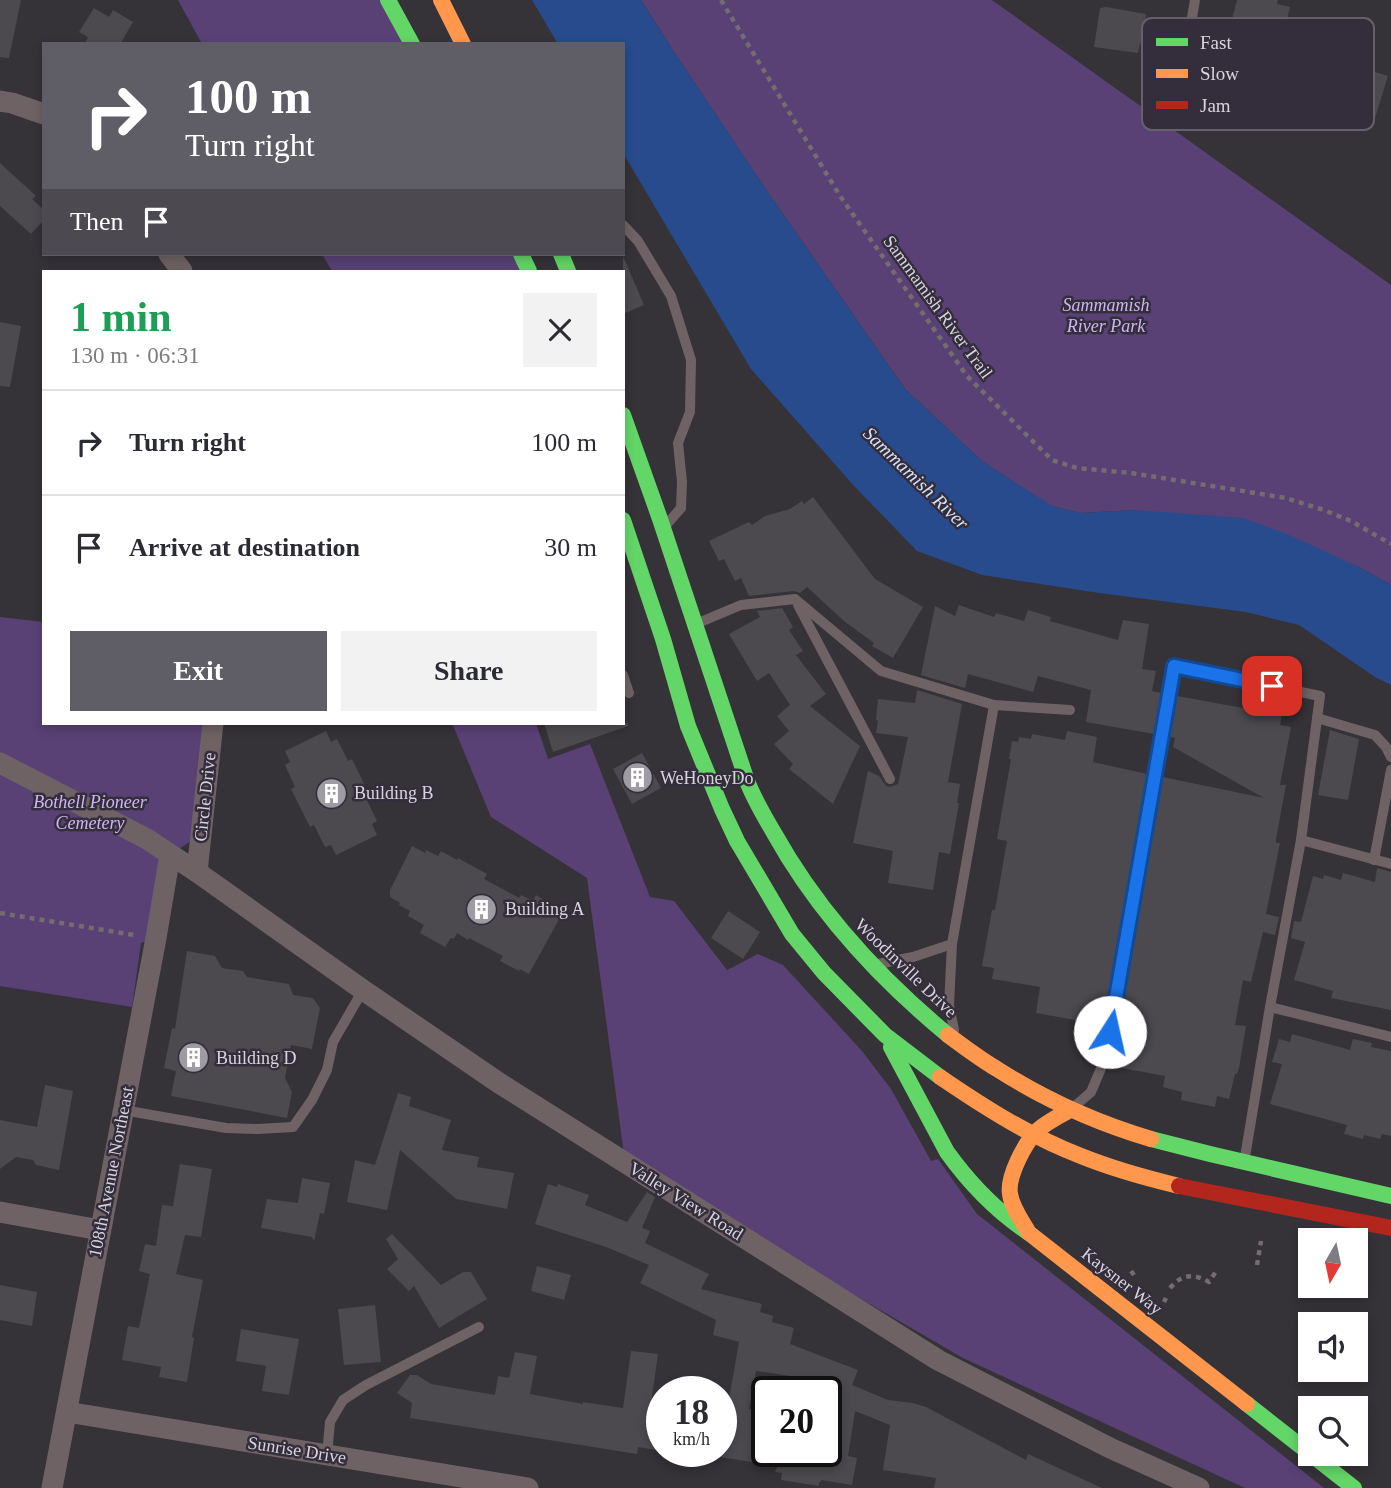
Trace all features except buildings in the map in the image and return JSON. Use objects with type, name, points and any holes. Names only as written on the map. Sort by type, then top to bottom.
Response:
[{"type":"main road","points":[[388,0],[411,42]]},
{"type":"main road","points":[[402,0],[422,42]]},
{"type":"main road","points":[[441,0],[462,42]]},
{"type":"main road","name":"Woodinville Drive","points":[[625,421],[754,798],[805,885],[859,954],[922,1015],[957,1043],[993,1067],[1070,1110],[1147,1138],[1190,1150],[1391,1196]]},
{"type":"main road","points":[[625,528],[637,575],[663,639],[688,726],[737,841],[792,934],[824,974],[885,1035],[920,1064],[988,1109],[1080,1156],[1162,1182],[1231,1198],[1391,1228]]},
{"type":"main road","points":[[885,1035],[955,1164],[988,1202],[1029,1233]]},
{"type":"main road","name":"Kaysner Way","points":[[1070,1110],[1034,1134],[1013,1170],[1010,1194],[1029,1233],[1354,1488]]},
{"type":"street","points":[[0,101],[42,113]]},
{"type":"street","points":[[171,256],[181,270]]},
{"type":"street","name":"Circle Drive","points":[[197,872],[212,725]]},
{"type":"street","name":"Valley View Road","points":[[0,763],[147,839],[499,1083],[938,1360],[1110,1448],[1199,1488]]},
{"type":"street","name":"108th Avenue Northeast","points":[[52,1488],[170,855]]},
{"type":"street","points":[[0,1212],[100,1230]]},
{"type":"street","name":"Sunrise Drive","points":[[67,1412],[528,1488]]},
{"type":"lane","points":[[1192,18],[1195,0]]},
{"type":"lane","points":[[625,227],[638,241],[671,296],[691,360],[690,412],[678,443],[682,482],[681,508],[663,529]]},
{"type":"lane","points":[[695,624],[741,605],[795,600],[881,671],[994,705],[1070,710]]},
{"type":"lane","points":[[795,600],[890,779]]},
{"type":"lane","points":[[1070,1110],[1091,1092],[1105,1059],[1174,666],[1320,696],[1301,840],[1244,1162]]},
{"type":"lane","points":[[625,681],[629,693]]},
{"type":"lane","points":[[957,1043],[949,1006],[953,944],[994,705]]},
{"type":"lane","points":[[1317,718],[1375,734],[1391,757]]},
{"type":"lane","points":[[1374,860],[1391,770]]},
{"type":"lane","points":[[1301,840],[1391,864]]},
{"type":"lane","points":[[871,965],[913,957],[953,944]]},
{"type":"lane","points":[[123,1110],[226,1128],[293,1127],[313,1100],[327,1070],[333,1042],[363,990]]},
{"type":"lane","points":[[1270,1007],[1391,1037]]},
{"type":"lane","points":[[327,1455],[330,1422],[343,1400],[366,1385],[480,1327]]},
{"type":"path","name":"Sammamish River Trail","points":[[721,0],[840,196],[967,376],[1052,460],[1077,468],[1131,473],[1286,498],[1351,521],[1391,544]]},
{"type":"path","points":[[0,913],[156,938]]},
{"type":"path","points":[[1257,1265],[1261,1241]]},
{"type":"path","points":[[1170,1288],[1180,1279],[1192,1275],[1209,1282],[1217,1270]]},
{"type":"green space","points":[[178,0],[388,0],[411,42],[201,42]]},
{"type":"green space","name":"Sammamish River Park","points":[[641,0],[992,0],[1142,107],[1142,130],[1174,130],[1391,285],[1391,585],[1357,566],[1136,510],[1081,513],[1051,506],[983,462],[905,389]]},
{"type":"green space","points":[[323,256],[522,256],[529,270],[331,270]]},
{"type":"green space","name":"Bothell Pioneer Cemetery","points":[[0,617],[42,622],[42,725],[213,725],[201,834],[170,855],[156,938],[141,943],[132,1007],[0,986]]},
{"type":"green space","points":[[453,725],[537,725],[548,759],[590,744],[650,897],[674,901],[727,970],[758,954],[783,965],[862,1051],[891,1089],[931,1161],[938,1159],[977,1214],[1324,1488],[1245,1488],[963,1358],[625,1162],[587,878],[491,817]]},
{"type":"water","name":"Sammamish River","points":[[532,0],[641,0],[767,191],[905,389],[983,462],[1052,506],[1081,513],[1136,510],[1243,518],[1287,534],[1357,566],[1391,585],[1391,685],[1299,625],[1246,612],[982,575],[917,551],[854,486],[751,369],[625,156],[625,42],[557,42]]},
{"type":"traffic: fast","points":[[388,0],[411,42]]},
{"type":"traffic: fast","points":[[522,256],[529,270]]},
{"type":"traffic: fast","points":[[562,256],[568,270]]},
{"type":"traffic: fast","points":[[625,421],[747,781],[759,807],[791,862],[830,917],[874,967],[948,1035]]},
{"type":"traffic: fast","points":[[625,526],[663,639],[688,726],[737,841],[792,934],[824,973],[885,1035],[940,1077]]},
{"type":"traffic: fast","points":[[891,1047],[947,1152],[984,1196],[1029,1233]]},
{"type":"traffic: fast","points":[[1151,1139],[1391,1196]]},
{"type":"traffic: fast","points":[[1247,1404],[1354,1488]]},
{"type":"traffic: slow","points":[[441,0],[462,42]]},
{"type":"traffic: slow","points":[[948,1035],[991,1065],[1052,1100],[1111,1126],[1151,1139]]},
{"type":"traffic: slow","points":[[940,1077],[1008,1121],[1044,1140],[1093,1161],[1179,1186]]},
{"type":"traffic: slow","points":[[1070,1110],[1038,1130],[1018,1160],[1011,1179],[1010,1194],[1020,1219],[1029,1233],[1247,1404]]},
{"type":"traffic: jam","points":[[1179,1186],[1391,1228]]},
{"type":"place","name":"WeHoneyDo","points":[[637,778]]},
{"type":"place","name":"Building B","points":[[331,793]]},
{"type":"place","name":"Building A","points":[[482,909]]},
{"type":"place","name":"Building D","points":[[193,1058]]},
{"type":"route","points":[[1110,1032],[1174,666],[1272,686]]}]
